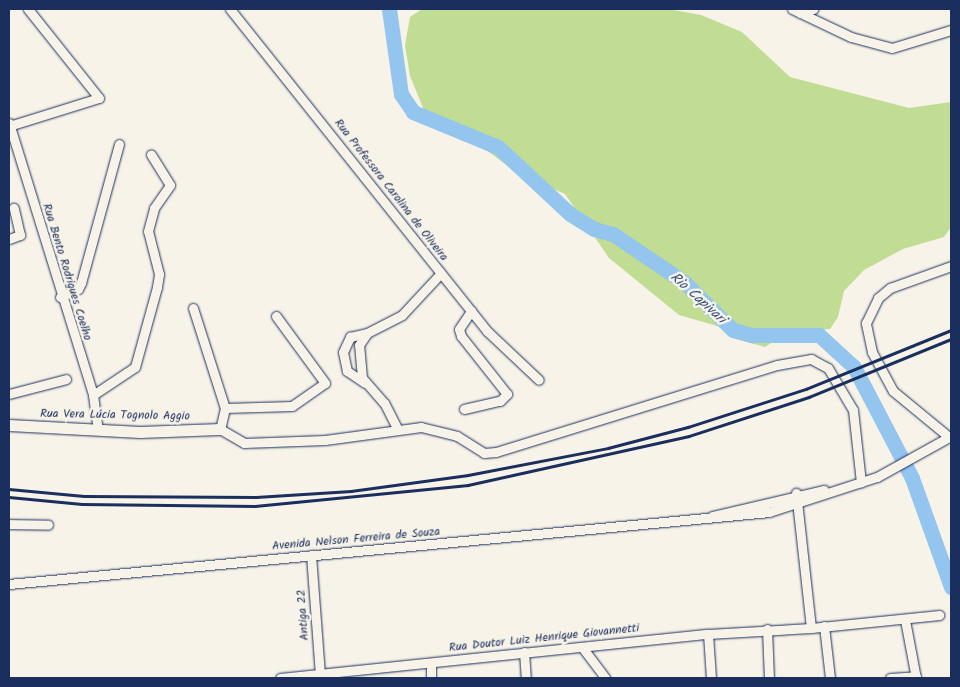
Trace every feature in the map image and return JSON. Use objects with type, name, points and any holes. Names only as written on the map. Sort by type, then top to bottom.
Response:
[{"type":"street","points":[[9,124],[99,98],[28,9]]},
{"type":"street","name":"Rua Professora Carolina de Oliveira","points":[[230,9],[471,310],[539,380]]},
{"type":"street","points":[[796,11],[813,9]]},
{"type":"street","points":[[796,11],[851,37],[892,48],[951,30]]},
{"type":"street","name":"Rua Bento Rodrigues Coelho","points":[[9,124],[60,297],[93,395],[98,430]]},
{"type":"street","points":[[60,297],[78,289],[81,283],[119,144]]},
{"type":"street","points":[[93,395],[135,366],[158,286],[159,274],[148,232],[154,208],[170,185],[151,154]]},
{"type":"street","points":[[9,239],[20,235],[14,208]]},
{"type":"street","points":[[950,436],[893,391],[872,352],[866,323],[878,298],[890,288],[951,266]]},
{"type":"street","points":[[397,428],[384,402],[365,383],[347,371],[342,352],[350,337],[366,332],[402,315],[441,273]]},
{"type":"street","points":[[194,308],[225,408],[220,429],[230,438],[254,445],[372,435],[397,428],[448,432],[475,449],[496,452],[776,365],[811,359],[828,368],[853,410],[861,483]]},
{"type":"street","points":[[464,409],[500,401],[507,394],[461,336],[459,329],[471,310]]},
{"type":"street","points":[[225,408],[292,406],[325,383],[276,316]]},
{"type":"street","points":[[365,383],[358,352],[366,332]]},
{"type":"street","points":[[9,394],[66,380]]},
{"type":"street","name":"Rua Vera Lúcia Tognolo Aggio","points":[[9,425],[98,430],[220,429]]},
{"type":"street","name":"Avenida Nelson Ferreira de Souza","points":[[9,584],[769,512],[877,477],[932,450],[950,436]]},
{"type":"street","name":"Avenida Nelson Ferreira de Souza","points":[[705,518],[796,493],[851,487]]},
{"type":"street","points":[[796,493],[811,628]]},
{"type":"street","points":[[9,524],[48,525]]},
{"type":"street","name":"Antiga 22","points":[[311,555],[320,674]]},
{"type":"street","name":"Rua Doutor Luiz Henrique Giovannetti","points":[[280,678],[708,634],[905,620],[939,614]]},
{"type":"street","points":[[890,678],[916,677],[905,620]]},
{"type":"street","points":[[824,626],[830,678]]},
{"type":"street","points":[[767,629],[769,678]]},
{"type":"street","points":[[708,634],[710,678]]},
{"type":"street","points":[[582,647],[605,678]]},
{"type":"street","points":[[524,652],[526,678]]},
{"type":"street","points":[[431,663],[431,678]]},
{"type":"green space","points":[[422,9],[668,9],[701,15],[742,32],[790,77],[909,108],[951,102],[951,227],[944,237],[903,249],[864,270],[844,291],[838,317],[830,329],[788,332],[765,347],[736,339],[724,328],[679,315],[609,258],[565,194],[519,174],[471,139],[426,115],[410,76],[405,45],[410,17]]},
{"type":"waterway","name":"Rio Capivari","points":[[389,9],[401,94],[413,112],[498,147],[570,214],[594,229],[613,234],[684,282],[733,330],[752,335],[819,335],[854,367],[912,478],[951,587]]},
{"type":"railway","points":[[9,489],[84,496],[256,497],[351,491],[468,475],[608,448],[688,427],[806,389],[951,330]]},
{"type":"railway","points":[[9,497],[82,504],[255,506],[468,485],[689,436],[809,397],[951,339]]}]
